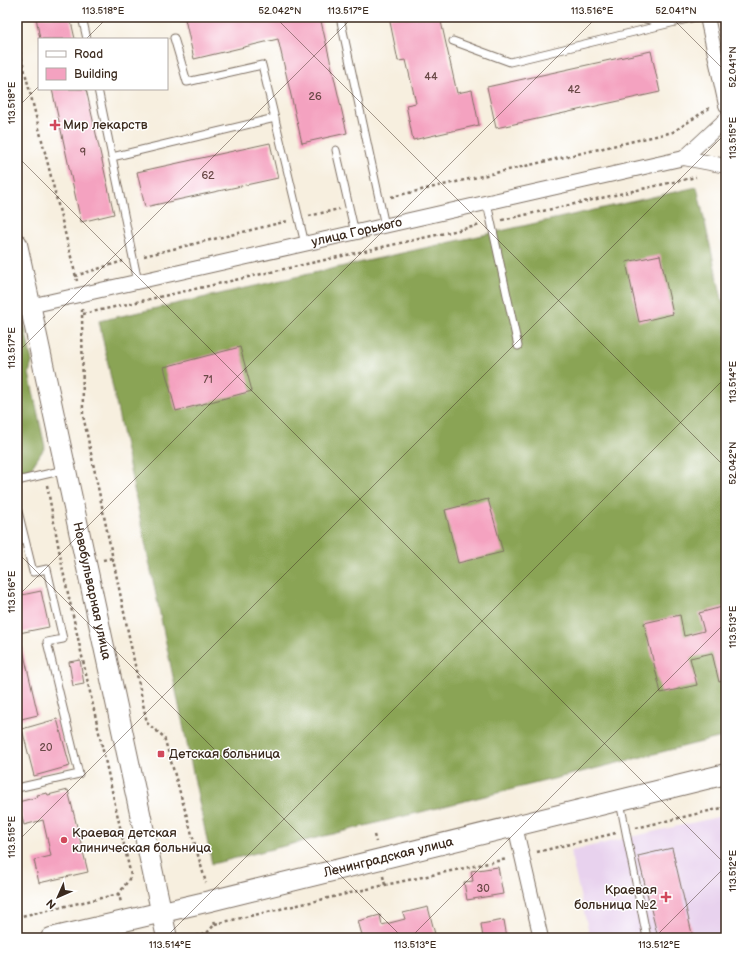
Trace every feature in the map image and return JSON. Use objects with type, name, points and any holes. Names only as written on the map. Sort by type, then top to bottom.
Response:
[{"type":"street","points":[[707,17],[725,101]]},
{"type":"street","points":[[684,158],[726,119]]},
{"type":"street","name":"улица Горького","points":[[30,306],[684,158],[726,166]]},
{"type":"street","name":"Новобульварная улица","points":[[17,244],[167,938]]},
{"type":"street","name":"Ленинградская улица","points":[[51,938],[210,901],[726,774]]},
{"type":"street","points":[[515,826],[540,938]]},
{"type":"lane","points":[[82,17],[87,38]]},
{"type":"lane","points":[[340,17],[385,226]]},
{"type":"lane","points":[[636,17],[668,24]]},
{"type":"lane","points":[[453,41],[510,62],[696,17]]},
{"type":"lane","points":[[174,38],[187,82],[262,65],[305,244]]},
{"type":"lane","points":[[98,90],[138,282]]},
{"type":"lane","points":[[112,157],[274,118]]},
{"type":"lane","points":[[336,150],[355,232]]},
{"type":"lane","points":[[487,203],[518,346]]},
{"type":"lane","points":[[17,481],[66,469]]},
{"type":"lane","points":[[17,508],[33,572],[47,568],[63,639],[47,642],[79,774],[17,788]]},
{"type":"lane","points":[[619,800],[647,938]]},
{"type":"path","points":[[17,40],[75,276],[81,294],[83,415],[146,723],[164,737],[210,901],[215,924]]},
{"type":"path","points":[[380,200],[673,132],[725,101]]},
{"type":"path","points":[[82,314],[701,176]]},
{"type":"path","points":[[75,276],[133,258],[349,207]]},
{"type":"path","points":[[17,917],[118,894],[131,876],[63,571],[45,475]]},
{"type":"path","points":[[184,938],[206,934],[215,924],[522,856],[726,807]]},
{"type":"path","points":[[118,894],[124,921]]},
{"type":"shaded area","points":[[726,815],[726,938],[590,938],[570,851]]},
{"type":"green space","points":[[697,187],[726,317],[726,736],[212,864],[99,321]]},
{"type":"green space","points":[[17,319],[23,319],[32,362],[29,373],[45,447],[30,470],[17,473]]},
{"type":"building","points":[[36,17],[70,17],[75,38],[40,38]]},
{"type":"building","points":[[195,17],[320,17],[347,133],[302,143],[278,39],[194,59],[185,19]]},
{"type":"building","points":[[389,17],[440,17],[457,93],[472,90],[479,125],[413,140],[406,105],[416,103],[406,60],[398,61]]},
{"type":"building","points":[[718,17],[726,17],[726,33],[722,34]]},
{"type":"building","points":[[651,51],[660,92],[496,128],[487,87]]},
{"type":"building","points":[[52,90],[86,90],[114,214],[81,222]]},
{"type":"building","points":[[270,143],[278,178],[145,207],[137,172]]},
{"type":"building","points":[[660,255],[673,314],[639,322],[626,262]]},
{"type":"building","points":[[240,347],[252,391],[176,411],[164,367]]},
{"type":"building","points":[[488,499],[503,552],[458,563],[445,510]]},
{"type":"building","points":[[41,591],[49,627],[19,633],[38,715],[17,720],[17,596]]},
{"type":"building","points":[[726,606],[726,680],[719,682],[712,653],[690,658],[697,685],[661,693],[644,623],[680,615],[684,636],[704,631],[699,613]]},
{"type":"building","points":[[80,660],[84,684],[73,686],[69,662]]},
{"type":"building","points":[[57,719],[70,766],[34,776],[22,729]]},
{"type":"building","name":"Краевая детская клиническая больница","points":[[68,790],[88,872],[39,883],[34,860],[51,856],[43,820],[24,825],[18,802],[38,797],[37,795],[47,793],[48,795]]},
{"type":"building","name":"Краевая больница №2","points":[[672,848],[693,938],[658,938],[638,856]]},
{"type":"building","points":[[498,867],[503,894],[467,900],[464,882],[473,881],[471,871]]},
{"type":"building","points":[[428,907],[436,938],[363,938],[358,921],[380,915],[382,925],[405,919],[403,913]]},
{"type":"building","points":[[504,920],[507,938],[483,938],[481,924]]},
{"type":"place","name":"Мир лекарств","points":[[55,125]]},
{"type":"place","name":"Детская больница","points":[[161,754]]},
{"type":"place","name":"Краевая детская клиническая больница","points":[[64,840]]},
{"type":"place","name":"Краевая больница №2","points":[[666,897]]}]
